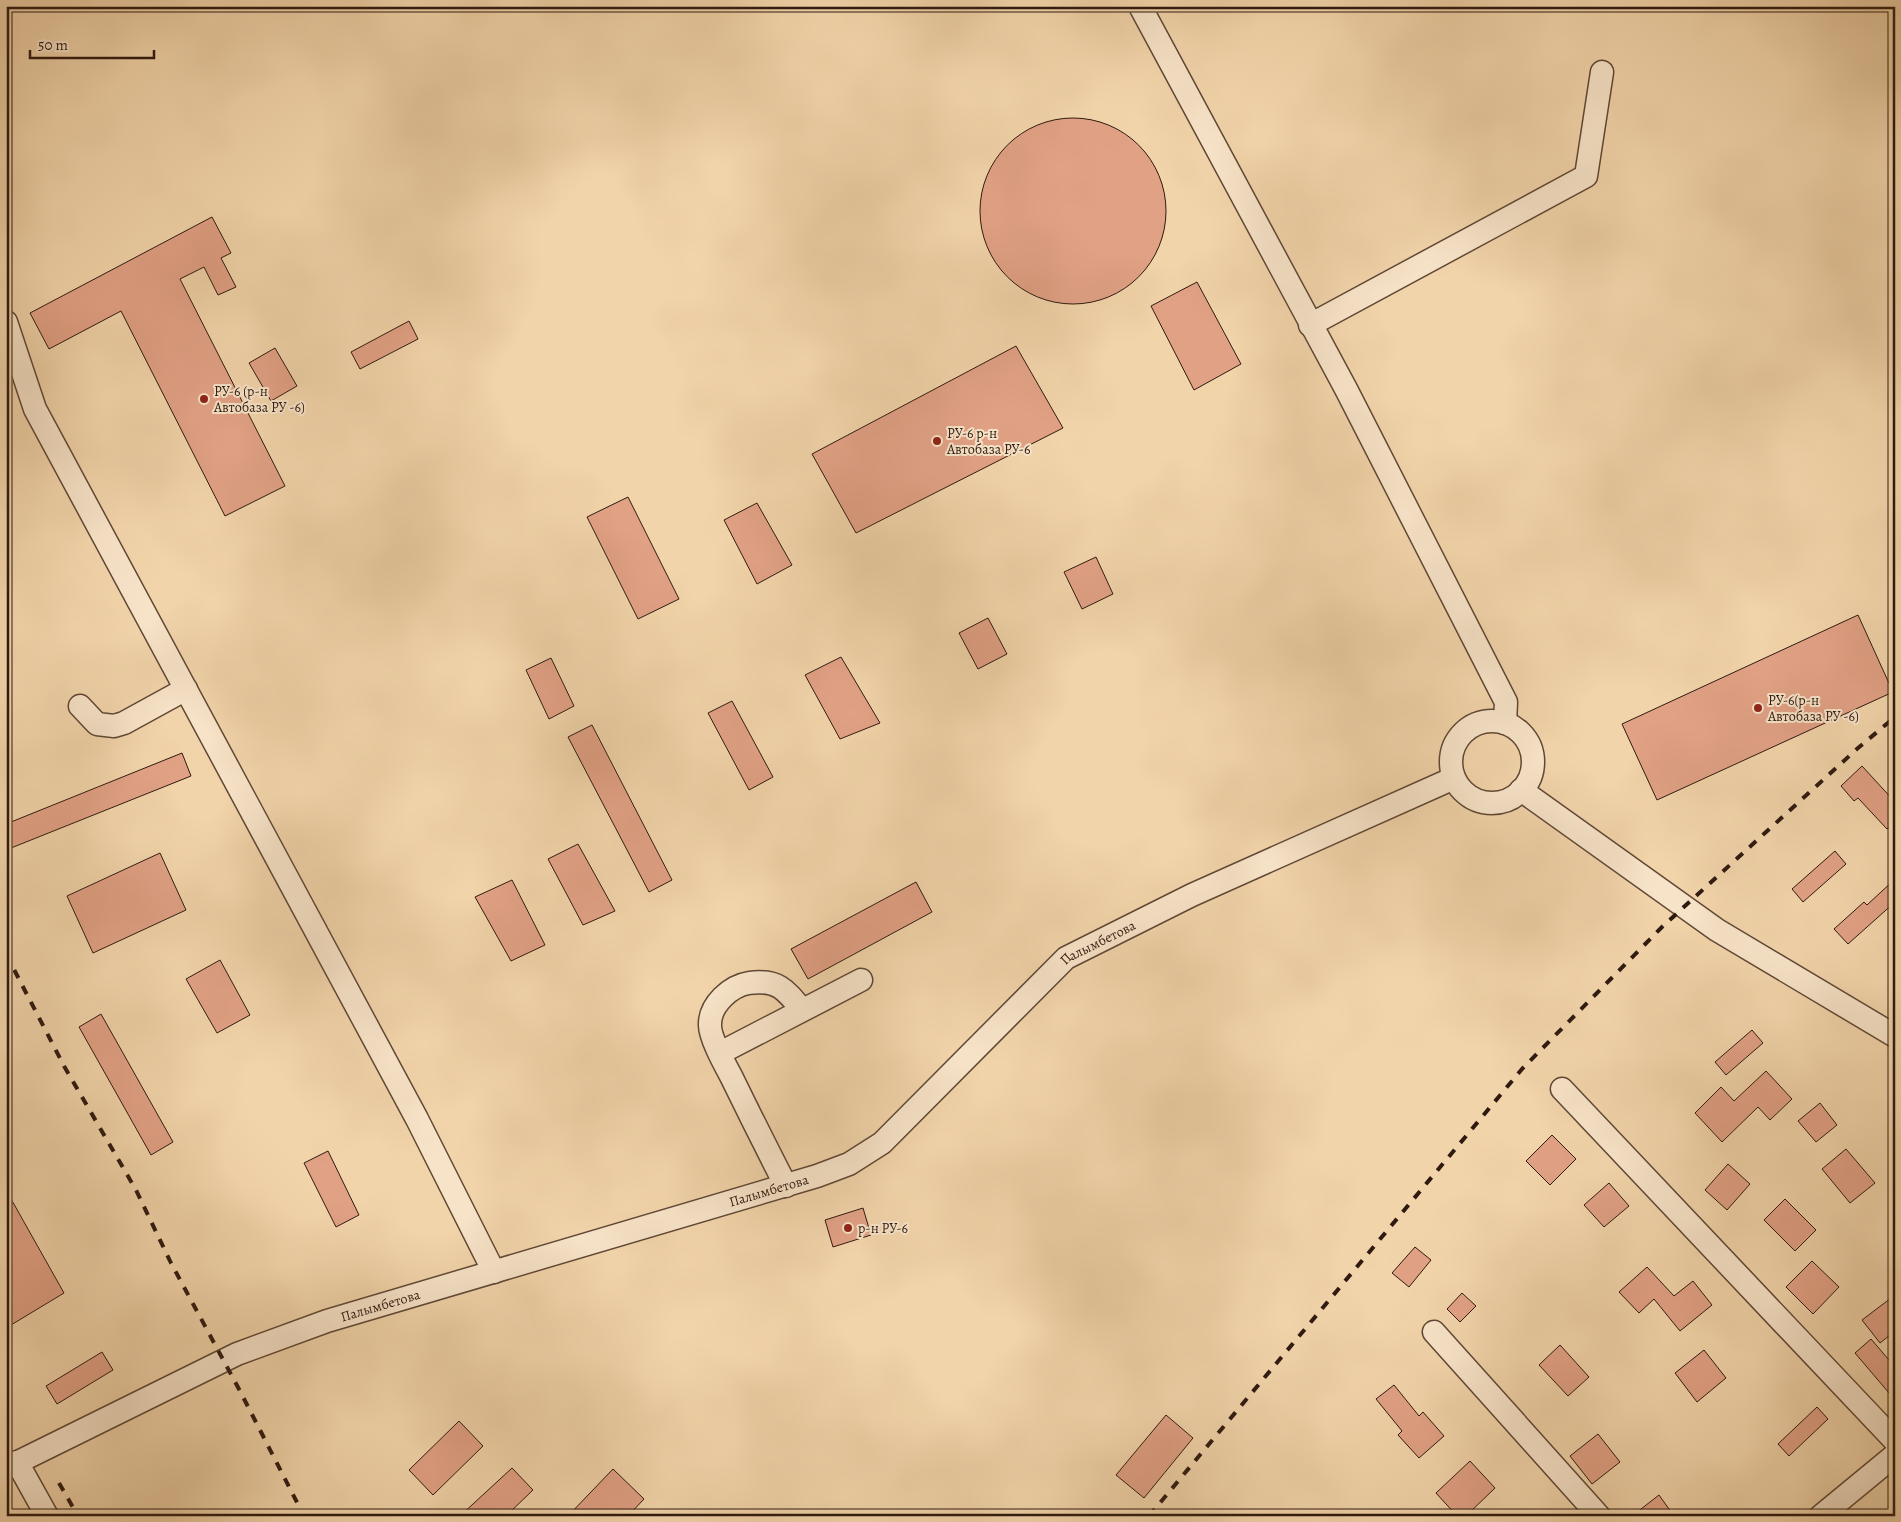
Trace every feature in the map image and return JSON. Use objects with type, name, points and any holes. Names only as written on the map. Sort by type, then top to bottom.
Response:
[{"type":"street","points":[[1140,6],[1346,389],[1506,702],[1505,723]]},
{"type":"street","points":[[1310,325],[1586,176],[1602,72]]},
{"type":"street","points":[[6,322],[35,409],[417,1119],[494,1272]]},
{"type":"street","points":[[80,706],[97,724],[114,726],[186,689]]},
{"type":"street","points":[[1492,721],[1505,723],[1522,735],[1532,753],[1529,779],[1521,790],[1510,798],[1497,802],[1484,802],[1471,797],[1461,789],[1454,778],[1451,765],[1452,751],[1462,734],[1478,723],[1492,721]]},
{"type":"street","name":"Палымбетова","points":[[12,1465],[236,1354],[327,1321],[786,1186],[849,1164],[882,1143],[1066,958],[1192,895],[1454,778]]},
{"type":"street","points":[[1521,790],[1717,930],[1895,1036]]},
{"type":"street","points":[[720,1053],[861,980]]},
{"type":"street","points":[[786,1186],[720,1053],[709,1026],[711,1012],[719,1000],[746,983],[762,981],[775,984],[786,991],[802,1010]]},
{"type":"street","points":[[1562,1089],[1895,1441]]},
{"type":"street","points":[[1434,1332],[1599,1516]]},
{"type":"street","points":[[1821,1516],[1895,1455]]},
{"type":"street","points":[[12,1465],[47,1516]]},
{"type":"building","points":[[1064,118],[1082,118],[1109,125],[1125,133],[1139,145],[1151,159],[1159,175],[1166,202],[1166,220],[1159,247],[1151,263],[1139,277],[1125,289],[1109,297],[1082,304],[1064,304],[1037,297],[1021,289],[995,263],[984,238],[980,220],[980,202],[987,175],[995,159],[1021,133],[1046,122]]},
{"type":"building","name":"РУ-6 (р-н Автобаза РУ -6)","points":[[212,217],[231,253],[221,258],[236,287],[218,295],[204,267],[180,279],[285,486],[225,516],[121,311],[49,349],[30,313]]},
{"type":"building","points":[[1197,282],[1241,364],[1194,390],[1151,306]]},
{"type":"building","points":[[409,321],[418,339],[360,369],[351,352]]},
{"type":"building","name":"РУ-6 р-н Автобаза РУ-6","points":[[1016,346],[1063,428],[856,533],[812,454]]},
{"type":"building","points":[[275,348],[297,386],[271,401],[249,363]]},
{"type":"building","points":[[628,497],[679,599],[638,619],[587,517]]},
{"type":"building","points":[[757,503],[792,565],[757,584],[724,520]]},
{"type":"building","points":[[1096,557],[1113,594],[1082,609],[1064,572]]},
{"type":"building","name":"РУ-6(р-н Автобаза РУ -6)","points":[[1858,615],[1893,692],[1657,800],[1622,724]]},
{"type":"building","points":[[988,618],[1007,654],[978,669],[959,633]]},
{"type":"building","points":[[841,657],[880,723],[840,739],[805,675]]},
{"type":"building","points":[[551,658],[574,706],[549,719],[526,670]]},
{"type":"building","points":[[732,701],[773,777],[749,790],[708,713]]},
{"type":"building","points":[[592,725],[672,880],[649,892],[568,737]]},
{"type":"building","points":[[182,753],[191,776],[6,850],[6,824]]},
{"type":"building","points":[[1862,766],[1895,802],[1895,822],[1887,829],[1858,798],[1854,801],[1841,786]]},
{"type":"building","points":[[578,844],[615,911],[583,925],[548,859]]},
{"type":"building","points":[[1835,851],[1846,864],[1803,902],[1792,889]]},
{"type":"building","points":[[160,853],[186,910],[93,953],[67,896]]},
{"type":"building","points":[[1895,879],[1895,902],[1848,944],[1834,929],[1864,902],[1867,905]]},
{"type":"building","points":[[512,880],[545,945],[511,961],[475,897]]},
{"type":"building","points":[[916,882],[932,912],[808,979],[791,949]]},
{"type":"building","points":[[220,960],[250,1015],[217,1033],[186,979]]},
{"type":"building","points":[[101,1014],[173,1142],[151,1155],[79,1027]]},
{"type":"building","points":[[1752,1030],[1763,1043],[1726,1075],[1715,1062]]},
{"type":"building","points":[[1766,1071],[1792,1099],[1770,1120],[1758,1107],[1722,1142],[1695,1113],[1721,1087],[1734,1101]]},
{"type":"building","points":[[1820,1103],[1837,1125],[1816,1142],[1798,1121]]},
{"type":"building","points":[[1552,1135],[1576,1159],[1550,1185],[1526,1161]]},
{"type":"building","points":[[1846,1149],[1875,1183],[1850,1203],[1822,1169]]},
{"type":"building","points":[[328,1151],[359,1215],[336,1227],[304,1163]]},
{"type":"building","points":[[1728,1164],[1750,1184],[1727,1210],[1705,1190]]},
{"type":"building","points":[[1609,1183],[1629,1206],[1604,1227],[1584,1205]]},
{"type":"building","points":[[6,1190],[64,1293],[6,1328]]},
{"type":"building","points":[[1785,1199],[1816,1230],[1795,1251],[1764,1220]]},
{"type":"building","name":"р-н РУ-6","points":[[863,1208],[871,1235],[833,1247],[825,1220]]},
{"type":"building","points":[[1415,1247],[1431,1260],[1409,1287],[1392,1273]]},
{"type":"building","points":[[1812,1261],[1839,1287],[1813,1314],[1786,1287]]},
{"type":"building","points":[[1647,1267],[1674,1296],[1693,1281],[1712,1305],[1680,1331],[1654,1299],[1639,1313],[1619,1292]]},
{"type":"building","points":[[1462,1293],[1476,1306],[1460,1322],[1447,1309]]},
{"type":"building","points":[[1895,1295],[1895,1331],[1880,1343],[1862,1320]]},
{"type":"building","points":[[1871,1339],[1895,1367],[1895,1400],[1855,1353]]},
{"type":"building","points":[[1560,1345],[1589,1377],[1568,1396],[1539,1365]]},
{"type":"building","points":[[1704,1350],[1726,1378],[1697,1402],[1675,1373]]},
{"type":"building","points":[[102,1352],[113,1370],[57,1404],[46,1386]]},
{"type":"building","points":[[1394,1385],[1419,1416],[1423,1412],[1444,1436],[1419,1458],[1398,1435],[1402,1431],[1376,1399]]},
{"type":"building","points":[[1817,1407],[1828,1419],[1789,1456],[1778,1444]]},
{"type":"building","points":[[1166,1415],[1193,1438],[1144,1498],[1116,1475]]},
{"type":"building","points":[[459,1421],[483,1446],[433,1495],[409,1470]]},
{"type":"building","points":[[1598,1434],[1620,1462],[1592,1484],[1570,1456]]},
{"type":"building","points":[[1470,1461],[1495,1488],[1466,1516],[1457,1516],[1436,1493]]},
{"type":"building","points":[[512,1468],[533,1490],[506,1516],[460,1516]]},
{"type":"building","points":[[613,1469],[644,1499],[628,1516],[568,1516]]},
{"type":"building","points":[[1659,1495],[1674,1516],[1632,1516]]},
{"type":"railway","points":[[1149,1516],[1522,1069],[1662,927],[1858,748],[1895,717]]},
{"type":"railway","points":[[6,954],[64,1066],[136,1190],[171,1263],[240,1391],[304,1516]]},
{"type":"railway","points":[[59,1483],[78,1516]]},
{"type":"place","name":"РУ-6 (р-н Автобаза РУ -6)","points":[[204,399]]},
{"type":"place","name":"РУ-6 р-н Автобаза РУ-6","points":[[937,441]]},
{"type":"place","name":"РУ-6(р-н Автобаза РУ -6)","points":[[1758,708]]},
{"type":"place","name":"р-н РУ-6","points":[[848,1228]]}]
